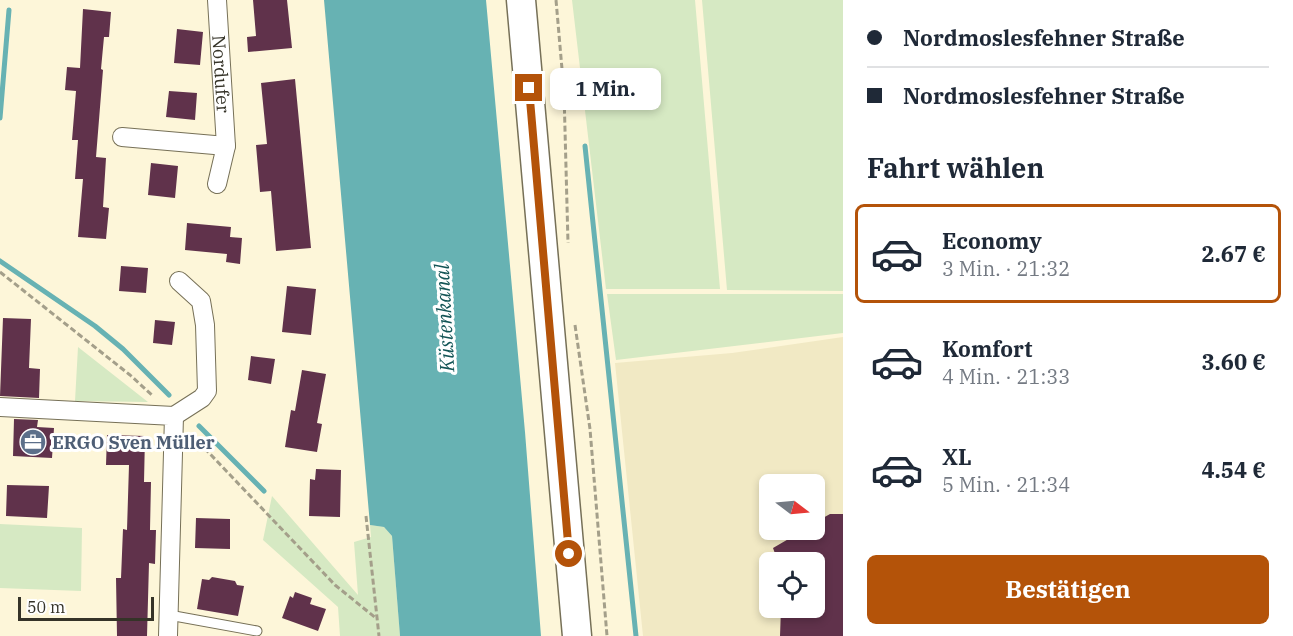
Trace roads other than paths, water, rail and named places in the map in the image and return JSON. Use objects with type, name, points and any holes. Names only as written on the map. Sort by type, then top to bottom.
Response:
[{"type":"main road","points":[[521,0],[577,636]]},
{"type":"street","name":"Nordufer","points":[[217,0],[226,146],[218,184]]},
{"type":"street","points":[[122,137],[226,146]]},
{"type":"street","points":[[0,407],[174,417],[202,398],[207,391],[205,325],[201,301],[178,281]]},
{"type":"street","points":[[168,636],[174,417]]},
{"type":"lane","points":[[169,615],[257,632]]},
{"type":"water","name":"Küstenkanal","points":[[324,0],[486,0],[541,636],[400,636],[392,536],[384,527],[370,525]]},
{"type":"waterway","points":[[0,118],[9,10]]},
{"type":"waterway","points":[[585,146],[636,636]]},
{"type":"waterway","points":[[0,261],[95,326],[123,349],[169,395]]},
{"type":"waterway","points":[[199,426],[264,491]]},
{"type":"place","name":"ERGO Sven Müller","points":[[33,442]]}]
